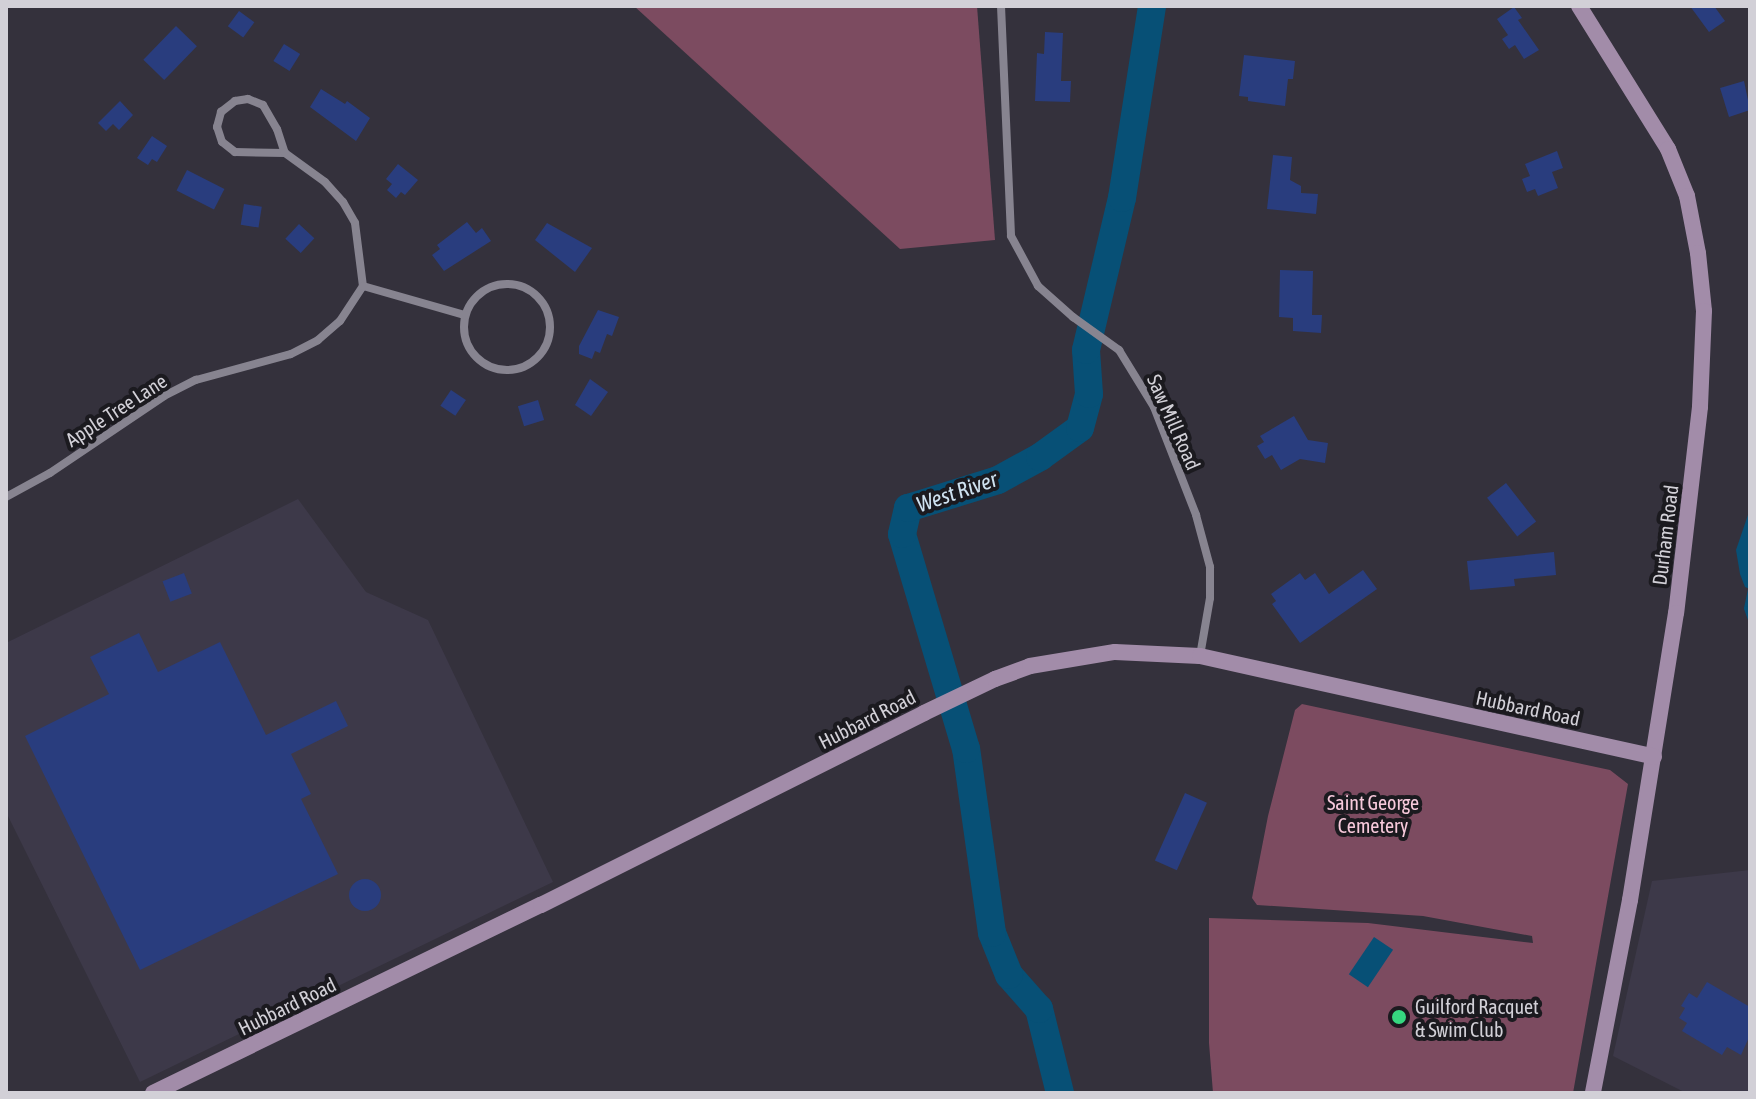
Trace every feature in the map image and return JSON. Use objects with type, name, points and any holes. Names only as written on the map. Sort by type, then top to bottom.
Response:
[{"type":"street","name":"Saw Mill Road","points":[[1001,6],[1011,236],[1038,286],[1073,317],[1119,350],[1143,386],[1200,528],[1210,567],[1210,595],[1200,656]]},
{"type":"street","name":"Durham Road","points":[[1579,6],[1668,149],[1687,196],[1698,253],[1704,311],[1700,407],[1676,613],[1654,757],[1593,1093]]},
{"type":"street","points":[[285,153],[277,129],[263,105],[248,99],[235,101],[221,112],[217,127],[222,142],[235,152],[285,153],[325,182],[343,202],[355,223],[363,286],[465,315]]},
{"type":"street","points":[[503,284],[521,286],[537,297],[547,310],[550,326],[546,345],[534,361],[518,369],[501,370],[484,364],[469,349],[463,331],[465,315],[471,303],[488,288],[503,284]]},
{"type":"street","name":"Apple Tree Lane","points":[[6,497],[50,473],[164,396],[196,380],[291,354],[318,340],[340,321],[363,286]]},
{"type":"street","name":"Hubbard Road","points":[[153,1093],[995,679],[1073,657],[1156,651],[1200,656],[1654,757]]},
{"type":"shaded area","points":[[298,499],[366,592],[428,620],[553,882],[140,1082],[6,812],[6,643]]},
{"type":"shaded area","points":[[1750,870],[1750,1091],[1686,1093],[1613,1056],[1652,881]]},
{"type":"green space","points":[[634,6],[977,6],[995,240],[900,249]]},
{"type":"green space","name":"Saint George Cemetery","points":[[1302,704],[1610,770],[1628,784],[1573,1093],[1213,1093],[1209,1043],[1209,918],[1368,923],[1533,943],[1532,936],[1423,916],[1257,905],[1252,898],[1268,816],[1295,710]]},
{"type":"water","points":[[1750,509],[1750,589],[1745,587],[1740,574],[1736,550]]},
{"type":"water","points":[[1374,937],[1393,950],[1368,987],[1349,974]]},
{"type":"building","points":[[1690,6],[1714,6],[1725,21],[1709,32]]},
{"type":"building","points":[[1514,7],[1522,18],[1518,20],[1539,50],[1524,59],[1515,45],[1509,49],[1502,39],[1508,35],[1497,19]]},
{"type":"building","points":[[239,11],[254,22],[243,38],[228,26]]},
{"type":"building","points":[[176,26],[197,46],[164,80],[143,60]]},
{"type":"building","points":[[1045,32],[1063,33],[1061,81],[1071,81],[1070,102],[1035,101],[1037,53],[1044,54]]},
{"type":"building","points":[[284,44],[300,54],[290,71],[273,61]]},
{"type":"building","points":[[1244,55],[1295,61],[1293,79],[1288,79],[1285,106],[1248,101],[1248,97],[1239,96]]},
{"type":"building","points":[[1744,81],[1750,110],[1729,117],[1720,88]]},
{"type":"building","points":[[321,89],[345,104],[347,101],[370,118],[356,141],[310,107]]},
{"type":"building","points":[[120,101],[133,115],[119,130],[113,124],[106,131],[98,123]]},
{"type":"building","points":[[152,136],[167,146],[157,162],[152,159],[148,165],[137,158]]},
{"type":"building","points":[[1557,151],[1563,168],[1552,172],[1558,188],[1538,196],[1535,189],[1527,192],[1522,179],[1530,176],[1525,164]]},
{"type":"building","points":[[1273,155],[1292,157],[1290,180],[1301,186],[1301,193],[1318,194],[1316,214],[1267,209]]},
{"type":"building","points":[[398,164],[418,180],[405,195],[401,192],[396,198],[387,190],[392,184],[386,179]]},
{"type":"building","points":[[187,170],[224,189],[214,210],[177,190]]},
{"type":"building","points":[[244,204],[262,207],[258,228],[241,225]]},
{"type":"building","points":[[467,222],[476,233],[482,228],[491,241],[444,271],[432,255],[440,249],[437,245]]},
{"type":"building","points":[[547,223],[592,248],[575,272],[535,240]]},
{"type":"building","points":[[299,224],[314,238],[301,253],[285,239]]},
{"type":"building","points":[[1280,270],[1313,271],[1312,315],[1322,315],[1321,333],[1293,331],[1293,318],[1279,317]]},
{"type":"building","points":[[598,310],[619,317],[612,336],[607,334],[600,353],[595,351],[592,359],[579,354],[579,346]]},
{"type":"building","points":[[590,379],[608,392],[591,416],[575,405]]},
{"type":"building","points":[[451,390],[466,400],[455,416],[440,406]]},
{"type":"building","points":[[538,400],[544,420],[524,426],[518,406]]},
{"type":"building","points":[[1294,416],[1308,440],[1328,443],[1325,463],[1300,459],[1281,470],[1272,455],[1265,459],[1257,446],[1264,442],[1260,436]]},
{"type":"building","points":[[1506,483],[1536,522],[1517,536],[1487,498]]},
{"type":"building","points":[[1554,552],[1556,575],[1514,579],[1515,586],[1470,590],[1467,561]]},
{"type":"building","points":[[1363,570],[1377,589],[1300,643],[1272,604],[1276,601],[1271,594],[1300,573],[1305,580],[1315,573],[1329,594]]},
{"type":"building","points":[[184,573],[192,594],[170,602],[163,581]]},
{"type":"building","points":[[139,633],[158,672],[220,642],[266,735],[336,701],[348,726],[291,754],[311,794],[301,799],[338,874],[140,970],[25,736],[109,694],[90,657]]},
{"type":"building","points":[[1185,793],[1207,803],[1177,870],[1155,861]]},
{"type":"building","points":[[365,879],[376,884],[381,895],[376,906],[365,911],[354,906],[349,895],[354,884]]},
{"type":"building","points":[[1707,982],[1750,1007],[1750,1035],[1741,1055],[1727,1047],[1722,1055],[1682,1031],[1687,1023],[1679,1018],[1685,1008],[1681,1006],[1689,993],[1697,998]]},
{"type":"waterway","name":"West River","points":[[1060,1093],[1039,1009],[1009,975],[992,933],[966,749],[902,534],[908,508],[998,480],[1040,457],[1080,428],[1089,394],[1086,350],[1122,198],[1152,6]]},
{"type":"waterway","points":[[1750,589],[1746,608],[1750,619]]},
{"type":"place","name":"Guilford Racquet & Swim Club","points":[[1399,1017]]}]
